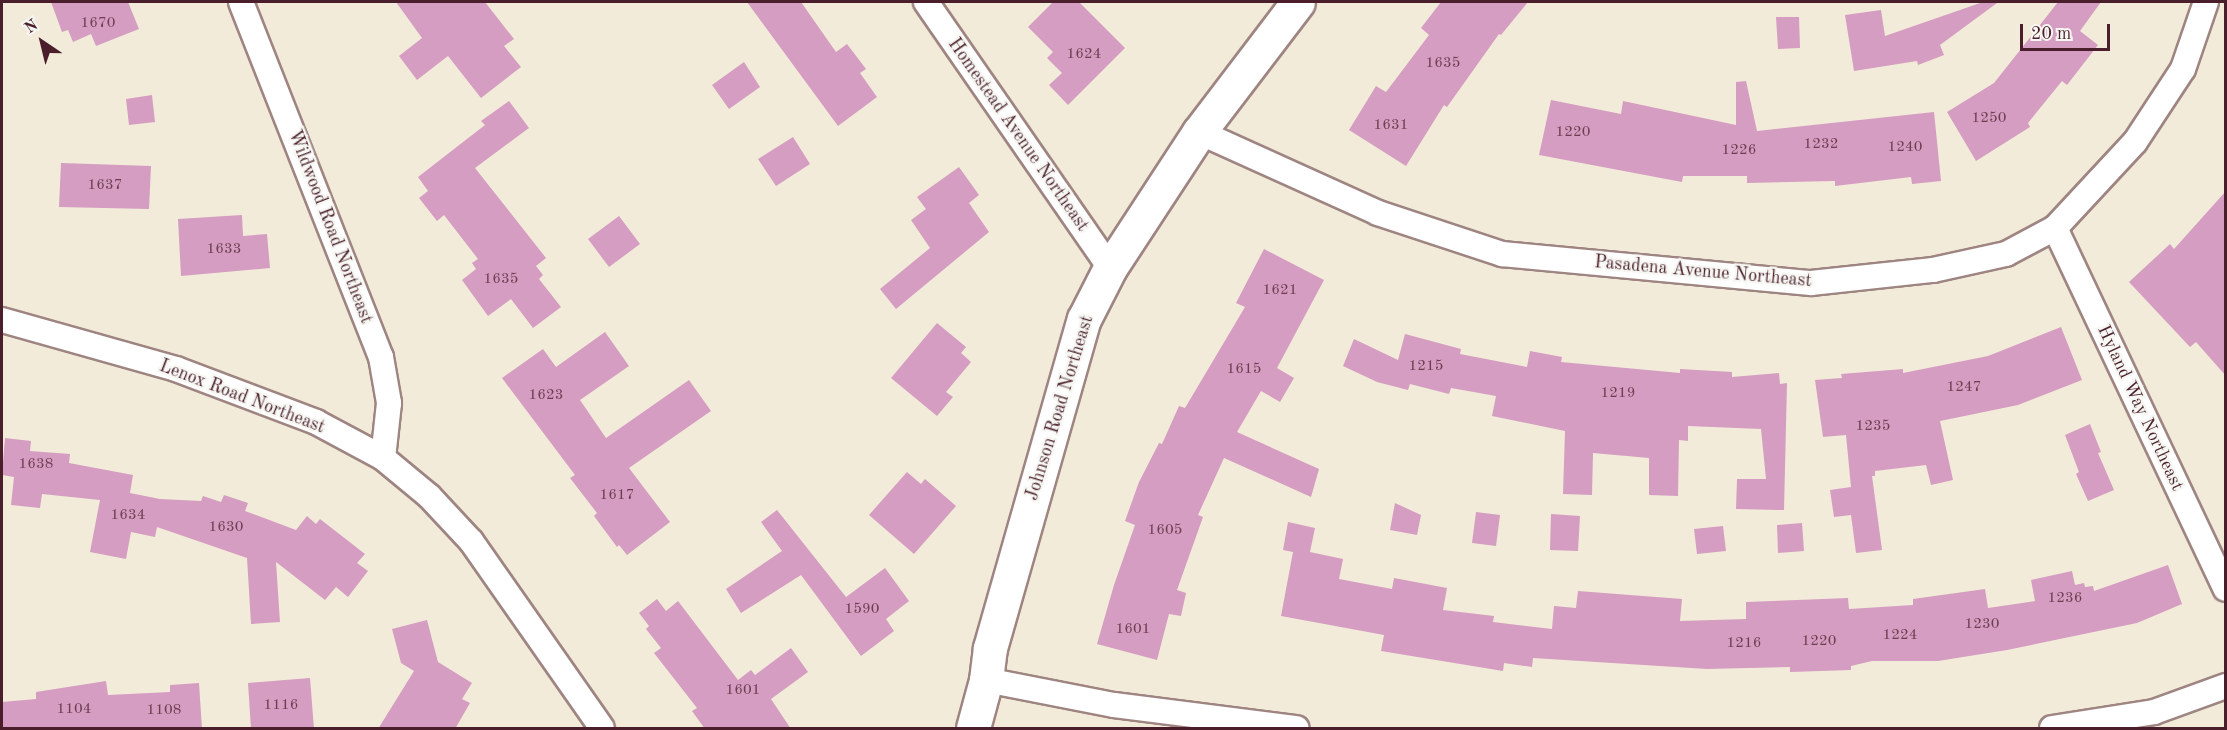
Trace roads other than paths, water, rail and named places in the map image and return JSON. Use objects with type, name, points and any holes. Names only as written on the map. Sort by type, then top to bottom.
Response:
[{"type":"street","name":"Wildwood Road Northeast","points":[[241,2],[381,357],[389,403],[382,459]]},
{"type":"street","name":"Homestead Avenue Northeast","points":[[926,2],[1110,268]]},
{"type":"street","name":"Johnson Road Northeast","points":[[973,729],[986,680],[990,648],[1084,319],[1110,268],[1199,132],[1298,2]]},
{"type":"street","name":"Pasadena Avenue Northeast","points":[[1199,132],[1378,213],[1502,254],[1811,284],[1933,270],[2006,254],[2055,228],[2135,142],[2183,69],[2206,2]]},
{"type":"street","name":"Hyland Way Northeast","points":[[2055,228],[2226,589]]},
{"type":"street","name":"Lenox Road Northeast","points":[[2,320],[176,369],[316,422],[382,459],[429,496],[471,541],[602,729]]},
{"type":"street","points":[[986,680],[1114,705],[1297,729]]},
{"type":"street","points":[[2052,729],[2154,712],[2226,686]]}]
